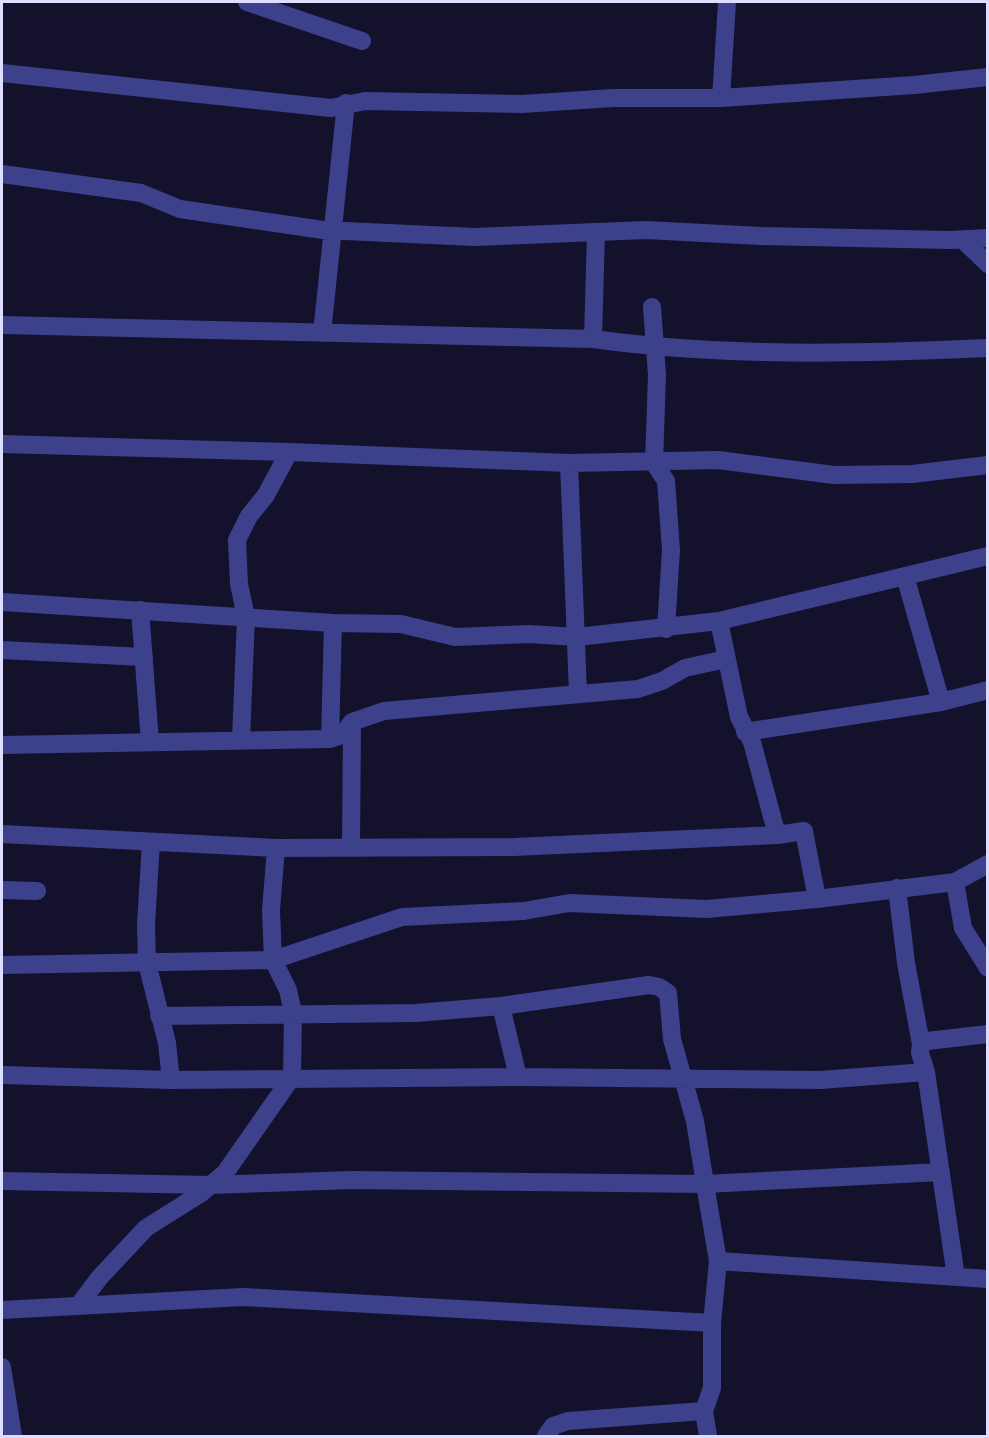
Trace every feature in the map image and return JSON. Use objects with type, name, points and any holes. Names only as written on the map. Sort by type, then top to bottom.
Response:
[{"type":"street","points":[[247,2],[363,41]]},
{"type":"street","points":[[722,98],[727,2]]},
{"type":"street","points":[[2,73],[317,108],[331,108],[365,101],[522,104],[613,98],[722,98],[914,85],[987,77]]},
{"type":"street","points":[[322,333],[346,104]]},
{"type":"street","points":[[2,174],[141,193],[180,209],[277,225],[332,231],[475,237],[646,230],[761,236],[963,240],[987,238]]},
{"type":"street","points":[[592,339],[596,232]]},
{"type":"street","points":[[963,240],[987,264]]},
{"type":"street","points":[[652,308],[656,348],[654,463],[666,481],[672,550],[666,629]]},
{"type":"street","points":[[2,325],[592,339],[656,348],[874,353],[987,348]]},
{"type":"street","points":[[2,444],[569,463],[718,460],[834,475],[912,474],[987,465]]},
{"type":"street","points":[[241,740],[246,617],[239,584],[237,540],[249,516],[266,495],[289,452]]},
{"type":"street","points":[[569,463],[579,694]]},
{"type":"street","points":[[2,602],[333,623],[401,624],[455,637],[529,634],[577,637],[666,629],[719,621],[987,556]]},
{"type":"street","points":[[905,576],[941,702]]},
{"type":"street","points":[[140,610],[150,742]]},
{"type":"street","points":[[719,621],[726,659],[745,732],[752,742],[777,835]]},
{"type":"street","points":[[330,739],[333,623]]},
{"type":"street","points":[[2,650],[144,657]]},
{"type":"street","points":[[2,745],[330,739],[342,735],[352,722],[384,711],[638,689],[662,681],[685,668],[726,659]]},
{"type":"street","points":[[745,732],[941,702],[987,690]]},
{"type":"street","points":[[351,847],[352,722]]},
{"type":"street","points":[[2,834],[276,848],[514,847],[777,835],[804,831],[817,899]]},
{"type":"street","points":[[152,842],[146,925],[147,963],[167,1043],[171,1080]]},
{"type":"street","points":[[78,1306],[100,1277],[146,1228],[211,1185],[237,1158],[291,1077],[293,1013],[288,990],[273,960],[271,910],[276,848]]},
{"type":"street","points":[[2,965],[273,960],[402,916],[524,911],[569,903],[707,909],[817,899],[955,882],[987,864]]},
{"type":"street","points":[[955,882],[963,928],[981,946],[987,968]]},
{"type":"street","points":[[897,888],[906,963],[921,1044],[920,1053],[926,1072],[956,1277]]},
{"type":"street","points":[[2,890],[37,891]]},
{"type":"street","points":[[159,1016],[416,1013],[501,1006],[649,985],[659,987],[668,993],[672,1040],[695,1121],[718,1261],[712,1323],[712,1388],[704,1411],[708,1437]]},
{"type":"street","points":[[501,1006],[518,1077]]},
{"type":"street","points":[[921,1044],[927,1041],[987,1034]]},
{"type":"street","points":[[2,1075],[171,1080],[291,1077],[518,1077],[820,1080],[926,1072]]},
{"type":"street","points":[[2,1181],[211,1185],[351,1180],[705,1184],[940,1172]]},
{"type":"street","points":[[718,1261],[987,1279]]},
{"type":"street","points":[[2,1310],[243,1297],[712,1323]]},
{"type":"street","points":[[2,1367],[13,1437]]},
{"type":"street","points":[[546,1437],[553,1426],[568,1420],[704,1411]]}]
